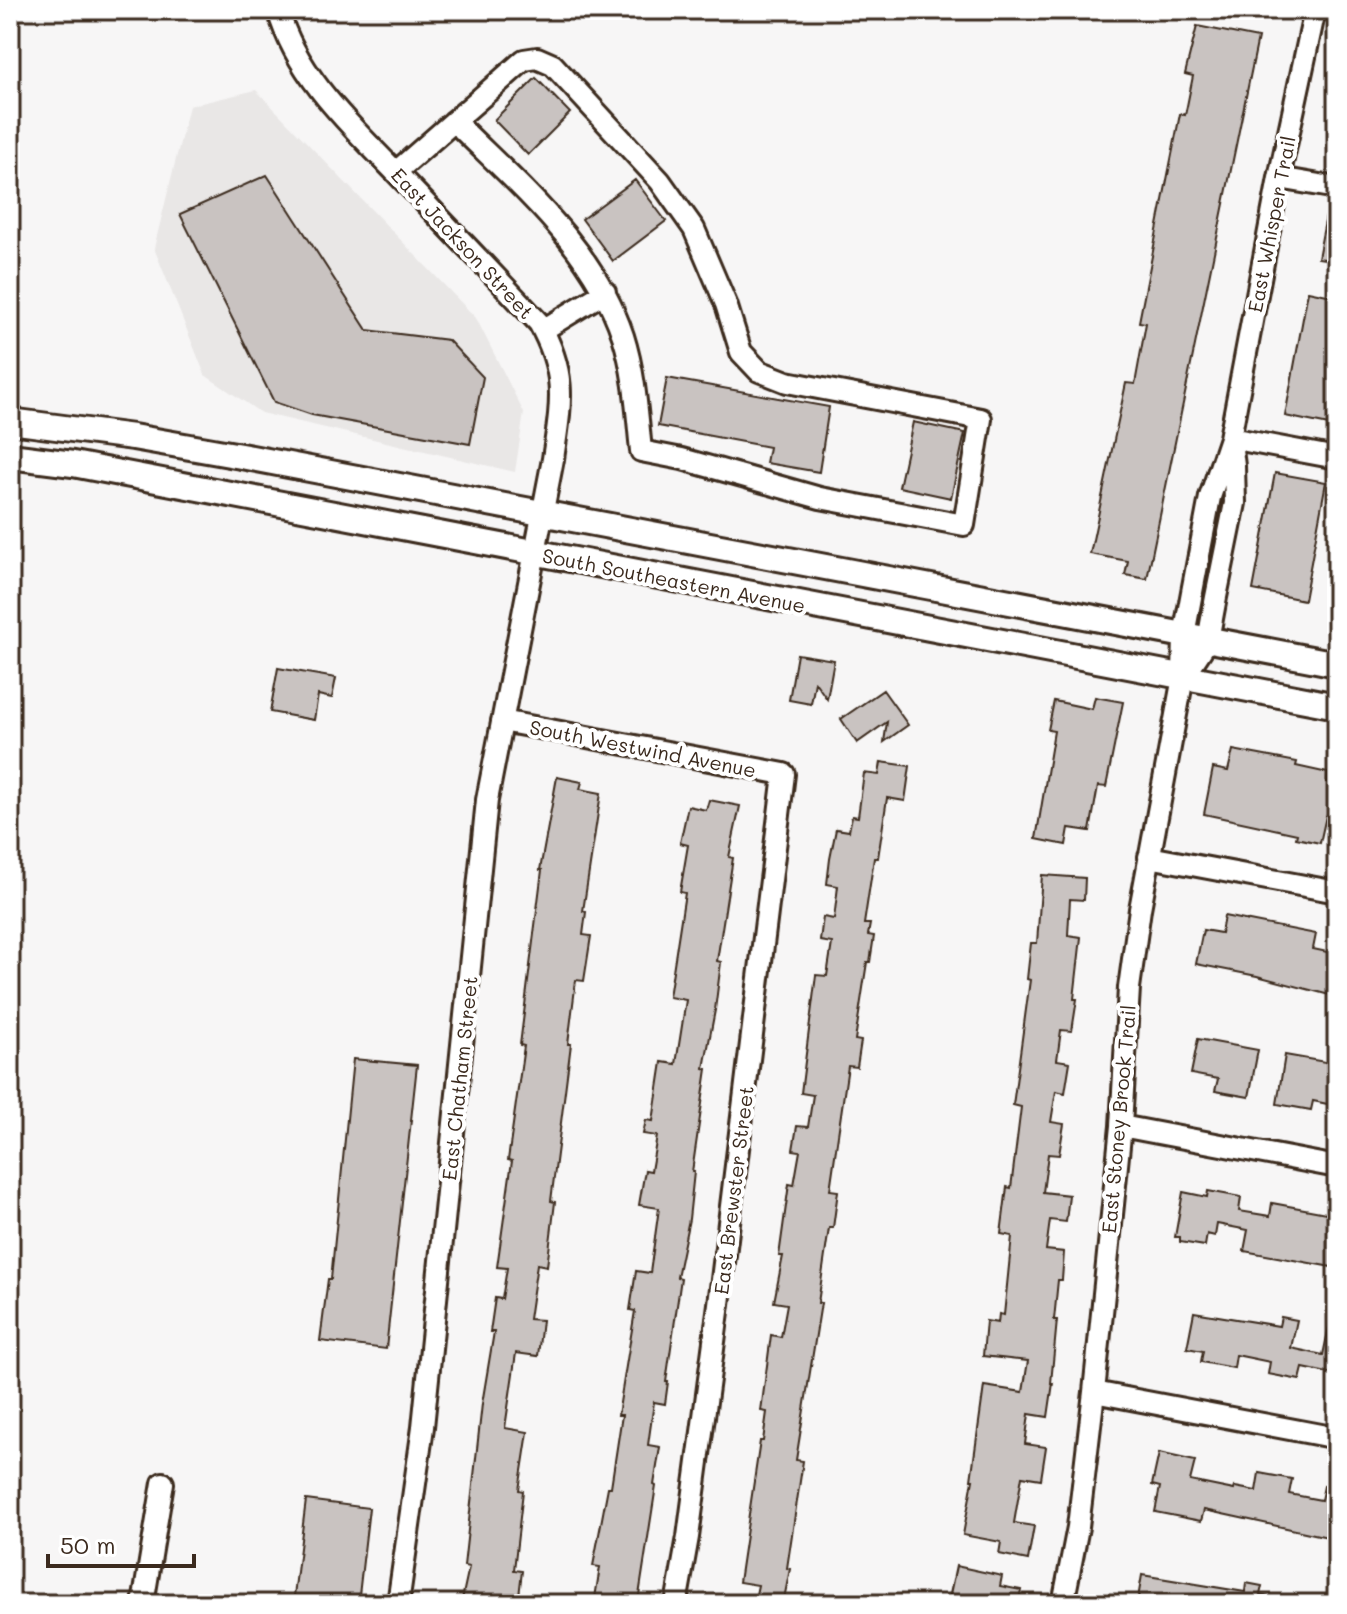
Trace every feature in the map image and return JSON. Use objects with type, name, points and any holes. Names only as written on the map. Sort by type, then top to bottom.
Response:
[{"type":"main road","name":"South Southeastern Avenue","points":[[10,421],[133,437],[1337,664]]},
{"type":"main road","name":"South Southeastern Avenue","points":[[10,456],[73,464],[1337,706]]},
{"type":"street","name":"East Jackson Street","points":[[278,10],[292,48],[311,78],[543,330],[554,349],[560,374],[561,405],[534,553]]},
{"type":"street","name":"East Whisper Trail","points":[[1183,677],[1235,503],[1230,438],[1279,178],[1315,10]]},
{"type":"street","points":[[396,172],[454,121],[524,60],[537,58],[553,65],[660,181],[694,229],[726,304],[741,352],[759,371],[787,382],[981,419],[964,525],[820,498],[682,459],[641,451],[634,382],[623,336],[605,292],[569,237],[454,121]]},
{"type":"street","points":[[1279,178],[1337,188]]},
{"type":"street","points":[[543,330],[605,292]]},
{"type":"street","points":[[1230,438],[1337,458]]},
{"type":"street","name":"East Chatham Street","points":[[398,1604],[423,1427],[482,840],[534,553]]},
{"type":"street","name":"East Stoney Brook Trail","points":[[1063,1604],[1078,1527],[1094,1392],[1121,1126],[1129,988],[1149,857],[1183,677]]},
{"type":"street","name":"South Westwind Avenue","points":[[502,721],[784,774]]},
{"type":"street","name":"East Brewster Street","points":[[676,1604],[719,1304],[784,774]]},
{"type":"street","points":[[1149,857],[1337,892]]},
{"type":"street","points":[[1121,1126],[1337,1167]]},
{"type":"street","points":[[1094,1392],[1337,1438]]},
{"type":"street","points":[[143,1604],[163,1483]]},
{"type":"shaded area","points":[[256,90],[476,318],[524,413],[515,472],[261,413],[205,375],[154,248],[189,106]]},
{"type":"building","points":[[1197,26],[1258,38],[1147,579],[1125,575],[1128,561],[1090,554],[1126,383],[1135,384],[1146,323],[1139,322],[1180,114],[1185,115],[1193,76],[1185,74]]},
{"type":"building","points":[[536,78],[570,113],[528,155],[494,120]]},
{"type":"building","points":[[267,175],[367,330],[448,340],[483,377],[470,444],[312,415],[274,402],[180,214]]},
{"type":"building","points":[[635,180],[666,221],[613,261],[582,219]]},
{"type":"building","points":[[1329,200],[1337,201],[1337,261],[1318,258]]},
{"type":"building","points":[[1308,291],[1337,297],[1337,383],[1329,425],[1285,416]]},
{"type":"building","points":[[667,378],[829,407],[819,472],[766,463],[769,447],[658,426]]},
{"type":"building","points":[[913,422],[965,433],[951,498],[899,487]]},
{"type":"building","points":[[1275,473],[1326,482],[1304,600],[1253,590]]},
{"type":"building","points":[[797,654],[834,660],[827,699],[815,682],[811,704],[789,700]]},
{"type":"building","points":[[278,668],[336,678],[332,698],[318,695],[314,720],[270,712]]},
{"type":"building","points":[[883,690],[908,725],[884,742],[887,722],[857,743],[841,719]]},
{"type":"building","points":[[1095,697],[1123,702],[1106,787],[1098,786],[1090,831],[1069,828],[1066,845],[1036,839],[1054,731],[1048,730],[1054,701],[1092,709]]},
{"type":"building","points":[[1233,750],[1297,762],[1296,766],[1328,773],[1327,782],[1337,784],[1337,818],[1326,816],[1320,843],[1296,838],[1297,834],[1204,814],[1213,768],[1228,771]]},
{"type":"building","points":[[881,762],[910,766],[905,801],[887,798],[864,924],[870,924],[868,935],[874,936],[855,1040],[861,1041],[857,1067],[848,1066],[830,1190],[838,1191],[833,1228],[829,1228],[818,1303],[821,1303],[796,1460],[803,1461],[787,1568],[790,1569],[783,1604],[754,1604],[758,1585],[739,1582],[767,1412],[761,1411],[771,1335],[781,1337],[787,1304],[774,1302],[783,1256],[779,1256],[789,1184],[794,1185],[800,1151],[793,1150],[797,1126],[808,1127],[813,1095],[801,1093],[816,975],[827,976],[832,943],[820,941],[823,917],[834,919],[838,886],[827,884],[830,859],[836,829],[849,831],[852,816],[858,817],[864,773],[879,775]]},
{"type":"building","points":[[557,777],[582,782],[580,789],[601,793],[583,911],[586,912],[583,935],[591,936],[584,981],[576,980],[551,1201],[555,1202],[547,1266],[537,1264],[529,1319],[542,1320],[538,1356],[516,1353],[505,1428],[528,1432],[519,1490],[523,1491],[514,1570],[522,1571],[518,1604],[461,1604],[469,1567],[464,1566],[482,1404],[494,1332],[490,1332],[495,1298],[502,1299],[507,1268],[497,1267],[512,1161],[508,1160],[524,1046],[520,1045],[540,870]]},
{"type":"building","points":[[709,800],[740,806],[729,857],[733,858],[717,961],[721,962],[704,1068],[707,1069],[692,1172],[689,1219],[677,1277],[681,1278],[665,1404],[654,1402],[648,1445],[660,1447],[656,1486],[638,1602],[624,1600],[623,1604],[594,1604],[600,1567],[593,1566],[608,1487],[611,1487],[622,1415],[618,1415],[635,1311],[630,1310],[636,1271],[650,1273],[659,1208],[639,1205],[645,1170],[651,1171],[657,1136],[643,1134],[646,1120],[653,1121],[662,1062],[676,1064],[686,1000],[669,997],[685,893],[680,892],[688,845],[680,843],[688,806],[706,810]]},
{"type":"building","points":[[1042,875],[1085,878],[1084,900],[1070,899],[1068,935],[1081,937],[1074,999],[1077,999],[1072,1031],[1061,1030],[1057,1060],[1070,1062],[1065,1093],[1056,1091],[1051,1122],[1064,1124],[1059,1155],[1048,1154],[1043,1192],[1069,1195],[1066,1222],[1050,1220],[1046,1250],[1064,1252],[1054,1320],[1057,1320],[1053,1383],[1048,1417],[1029,1414],[1025,1444],[1046,1447],[1041,1479],[1022,1476],[1014,1523],[1034,1526],[1028,1560],[999,1554],[1001,1542],[963,1535],[984,1386],[1023,1392],[1028,1361],[983,1356],[986,1321],[998,1323],[999,1314],[1004,1315],[1012,1236],[1001,1234],[1007,1187],[1011,1188],[1021,1107],[1013,1105],[1030,980],[1027,979],[1031,943],[1037,943]]},
{"type":"building","points":[[1224,916],[1316,934],[1313,949],[1337,954],[1337,997],[1196,964],[1203,930],[1221,933]]},
{"type":"building","points":[[1198,1039],[1258,1050],[1249,1097],[1215,1091],[1218,1079],[1191,1074]]},
{"type":"building","points":[[1285,1055],[1337,1064],[1337,1106],[1313,1101],[1311,1110],[1277,1104]]},
{"type":"building","points":[[353,1059],[417,1065],[386,1349],[320,1341],[328,1279],[331,1279]]},
{"type":"building","points":[[1208,1191],[1241,1197],[1239,1211],[1270,1216],[1272,1203],[1337,1215],[1337,1268],[1244,1251],[1248,1230],[1217,1224],[1215,1236],[1207,1234],[1205,1246],[1180,1242],[1180,1237],[1175,1237],[1183,1192],[1207,1197]]},
{"type":"building","points":[[1194,1312],[1279,1326],[1281,1317],[1297,1320],[1291,1348],[1323,1355],[1330,1322],[1337,1323],[1337,1375],[1303,1368],[1300,1380],[1268,1374],[1270,1362],[1236,1355],[1234,1368],[1201,1362],[1203,1351],[1187,1348]]},
{"type":"building","points":[[1159,1453],[1195,1461],[1190,1481],[1234,1490],[1235,1487],[1256,1491],[1259,1473],[1292,1479],[1289,1494],[1321,1500],[1324,1486],[1337,1488],[1337,1539],[1204,1510],[1201,1521],[1155,1512],[1160,1487],[1152,1485]]},
{"type":"building","points":[[306,1500],[369,1508],[358,1604],[293,1604]]},
{"type":"building","points":[[956,1566],[1002,1576],[1000,1586],[1021,1590],[1018,1604],[958,1604],[959,1601],[949,1599]]},
{"type":"building","points":[[1142,1575],[1245,1592],[1246,1583],[1262,1586],[1260,1595],[1270,1597],[1269,1604],[1137,1604]]}]
